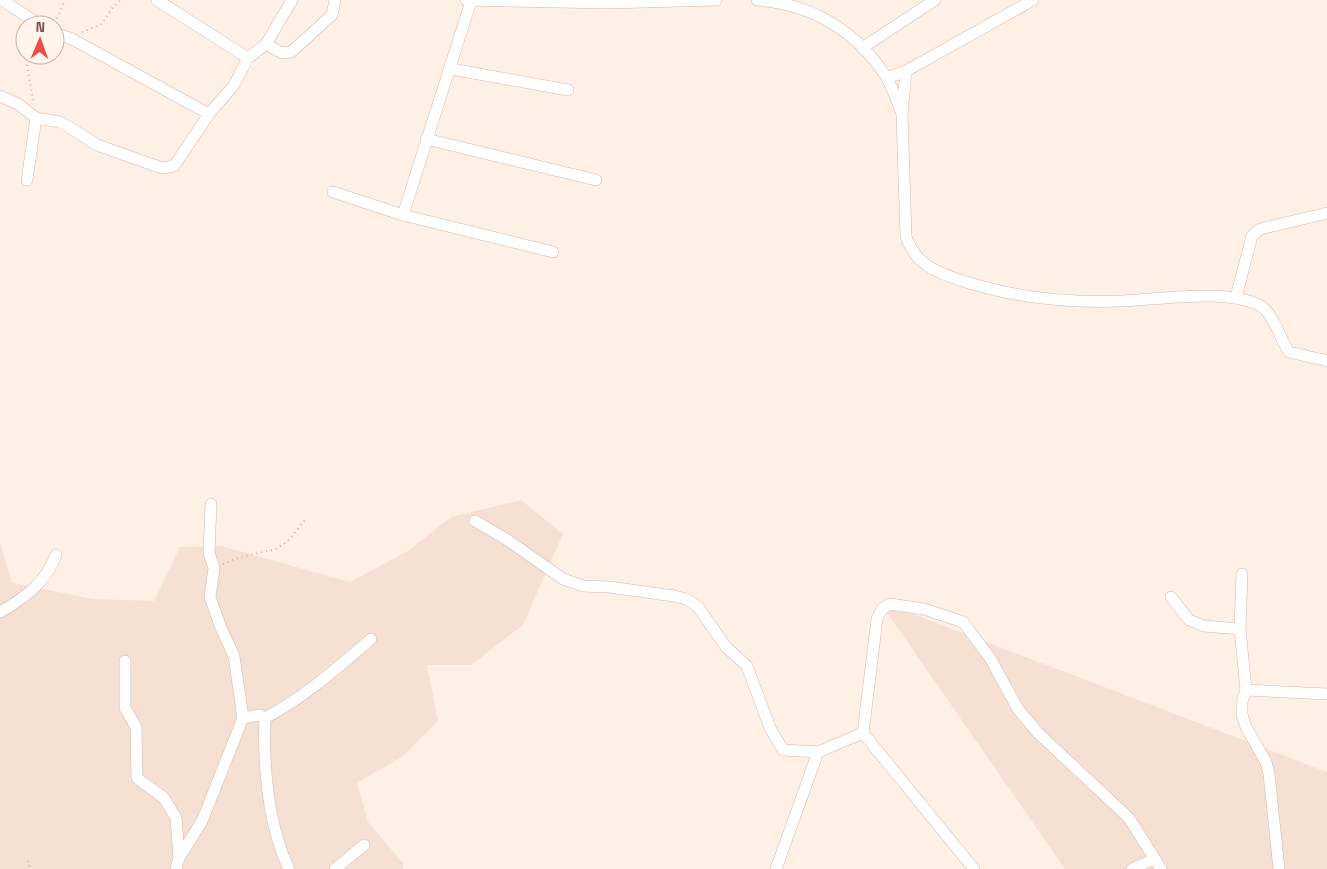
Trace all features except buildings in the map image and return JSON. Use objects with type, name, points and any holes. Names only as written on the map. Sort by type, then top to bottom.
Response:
[{"type":"street","points":[[2,0],[25,15]]},
{"type":"street","points":[[157,0],[248,58]]},
{"type":"street","points":[[0,96],[18,104],[36,118],[60,122],[96,145],[162,168],[169,168],[174,166],[210,114],[234,85],[248,58],[266,44],[292,0]]},
{"type":"street","points":[[266,44],[282,54],[291,52],[332,15],[335,0]]},
{"type":"street","points":[[403,215],[426,139],[451,69],[468,0],[716,0]]},
{"type":"street","points":[[757,0],[788,2],[833,22],[852,36],[887,78],[902,114]]},
{"type":"street","points":[[862,48],[935,0]]},
{"type":"street","points":[[887,78],[906,71],[1033,0]]},
{"type":"street","points":[[65,37],[210,114]]},
{"type":"street","points":[[451,69],[568,90]]},
{"type":"street","points":[[906,71],[902,114],[906,237],[910,248],[917,258],[931,270],[986,288],[1060,301],[1236,297],[1264,308],[1289,352],[1327,360]]},
{"type":"street","points":[[27,180],[36,118]]},
{"type":"street","points":[[426,139],[596,180]]},
{"type":"street","points":[[334,192],[403,215],[553,252]]},
{"type":"street","points":[[1236,297],[1252,236],[1260,229],[1327,213]]},
{"type":"street","points":[[177,864],[202,820],[244,718],[234,656],[212,607],[210,597],[214,568],[209,553],[211,504]]},
{"type":"street","points":[[475,521],[506,539],[563,579],[583,586],[633,589],[686,599],[704,613],[726,647],[746,666],[763,712],[780,748],[788,751],[818,752],[863,733]]},
{"type":"street","points":[[0,612],[28,594],[42,580],[56,555]]},
{"type":"street","points":[[1242,574],[1240,629],[1246,690],[1242,701],[1242,715],[1246,727],[1266,762],[1269,774],[1279,869]]},
{"type":"street","points":[[1171,598],[1189,620],[1204,626],[1240,629]]},
{"type":"street","points":[[974,869],[863,733],[877,619],[882,609],[890,604],[924,609],[964,622],[990,658],[1018,709],[1038,733],[1129,818],[1161,869]]},
{"type":"street","points":[[265,718],[288,706],[321,682],[370,639]]},
{"type":"street","points":[[125,661],[125,708],[136,727],[137,775],[139,780],[164,798],[177,822],[177,864]]},
{"type":"street","points":[[1246,690],[1327,694]]},
{"type":"street","points":[[244,718],[260,715],[265,718]]},
{"type":"street","points":[[265,718],[265,750],[273,827],[278,846],[289,869]]},
{"type":"street","points":[[776,869],[818,752]]},
{"type":"street","points":[[177,835],[192,836]]},
{"type":"street","points":[[335,869],[364,845]]},
{"type":"street","points":[[1132,869],[1154,859]]},
{"type":"path","points":[[58,15],[65,0]]},
{"type":"path","points":[[72,39],[86,30],[102,24],[113,7],[122,0]]},
{"type":"path","points":[[28,65],[36,118]]},
{"type":"path","points":[[214,568],[241,557],[276,550],[288,541],[305,520]]},
{"type":"path","points":[[28,861],[30,869]]},
{"type":"shaded area","points":[[521,500],[563,534],[523,625],[471,665],[427,665],[438,721],[403,756],[357,783],[368,822],[403,863],[403,869],[0,869],[0,542],[12,583],[93,599],[154,601],[180,547],[221,546],[350,582],[408,551],[451,517]]},
{"type":"shaded area","points":[[879,601],[1327,772],[1327,869],[1065,869]]}]
